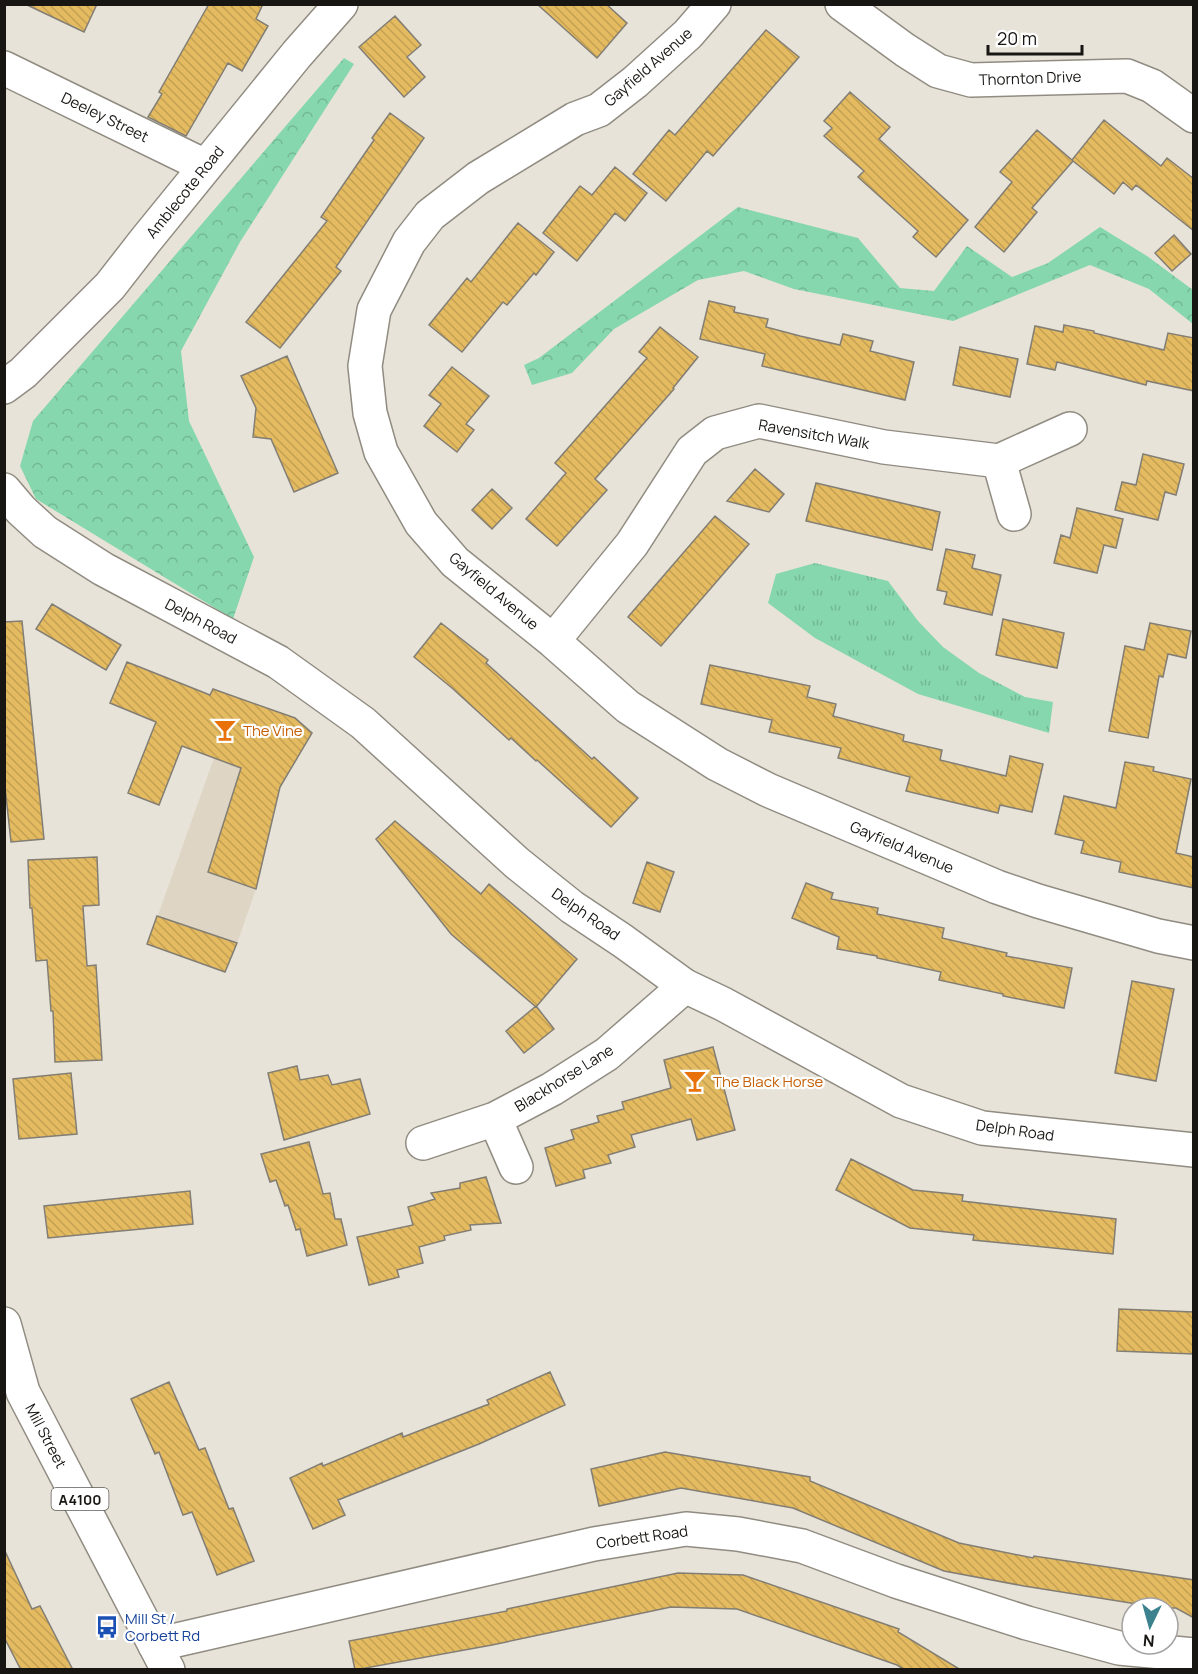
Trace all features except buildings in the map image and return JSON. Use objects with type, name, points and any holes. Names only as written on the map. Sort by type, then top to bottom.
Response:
[{"type":"street","name":"Amblecote Road","points":[[4,411],[14,380],[110,286],[205,166],[341,4]]},
{"type":"street","name":"Gayfield Avenue","points":[[714,4],[688,34],[635,82],[599,110],[575,119],[478,178],[430,215],[409,242],[374,310],[365,366],[370,413],[381,452],[422,524],[455,562],[553,641],[628,707],[717,764],[768,790],[997,887],[1136,929],[1194,943]]},
{"type":"street","name":"Thornton Drive","points":[[842,4],[938,71],[971,80],[1127,76],[1152,86],[1194,116]]},
{"type":"street","name":"Deeley Street","points":[[4,68],[205,166]]},
{"type":"street","name":"Ravensitch Walk","points":[[553,641],[632,544],[692,451],[715,433],[759,421],[884,447],[999,461]]},
{"type":"street","points":[[1014,514],[999,461],[1070,429]]},
{"type":"street","name":"Delph Road","points":[[4,490],[21,510],[45,532],[103,569],[287,669],[363,723],[535,878],[572,907],[685,986],[723,1004],[901,1101],[982,1128],[1194,1150]]},
{"type":"street","name":"Delph Road","points":[[4,523],[45,532]]},
{"type":"street","name":"Blackhorse Lane","points":[[423,1143],[495,1119],[552,1089],[607,1054],[685,986]]},
{"type":"street","points":[[495,1119],[516,1167]]},
{"type":"street","name":"Mill Street","points":[[4,1324],[14,1393],[162,1657]]},
{"type":"street","name":"Corbett Road","points":[[162,1657],[594,1544],[686,1529],[738,1534],[802,1546],[896,1581],[1027,1623],[1119,1648],[1194,1654]]},
{"type":"shaded area","points":[[294,717],[312,733],[280,787],[256,889],[232,958],[152,932],[214,758],[276,768]]},
{"type":"green space","points":[[344,58],[354,64],[240,242],[181,351],[189,421],[254,557],[233,619],[36,499],[20,466],[33,421]]},
{"type":"green space","points":[[738,207],[858,238],[900,288],[934,291],[967,246],[1012,277],[1048,263],[1100,227],[1147,256],[1193,290],[1193,324],[1149,289],[1090,265],[953,321],[794,289],[744,271],[698,280],[614,329],[572,373],[532,385],[524,365],[539,358]]},
{"type":"green space","points":[[815,563],[888,581],[918,621],[943,647],[979,673],[1025,697],[1053,702],[1049,733],[918,694],[815,638],[768,603],[776,574]]},
{"type":"place","name":"The Vine","points":[[225,730]]},
{"type":"place","name":"The Black Horse","points":[[695,1081]]},
{"type":"place","name":"Mill St / Corbett Rd","points":[[107,1627]]}]
